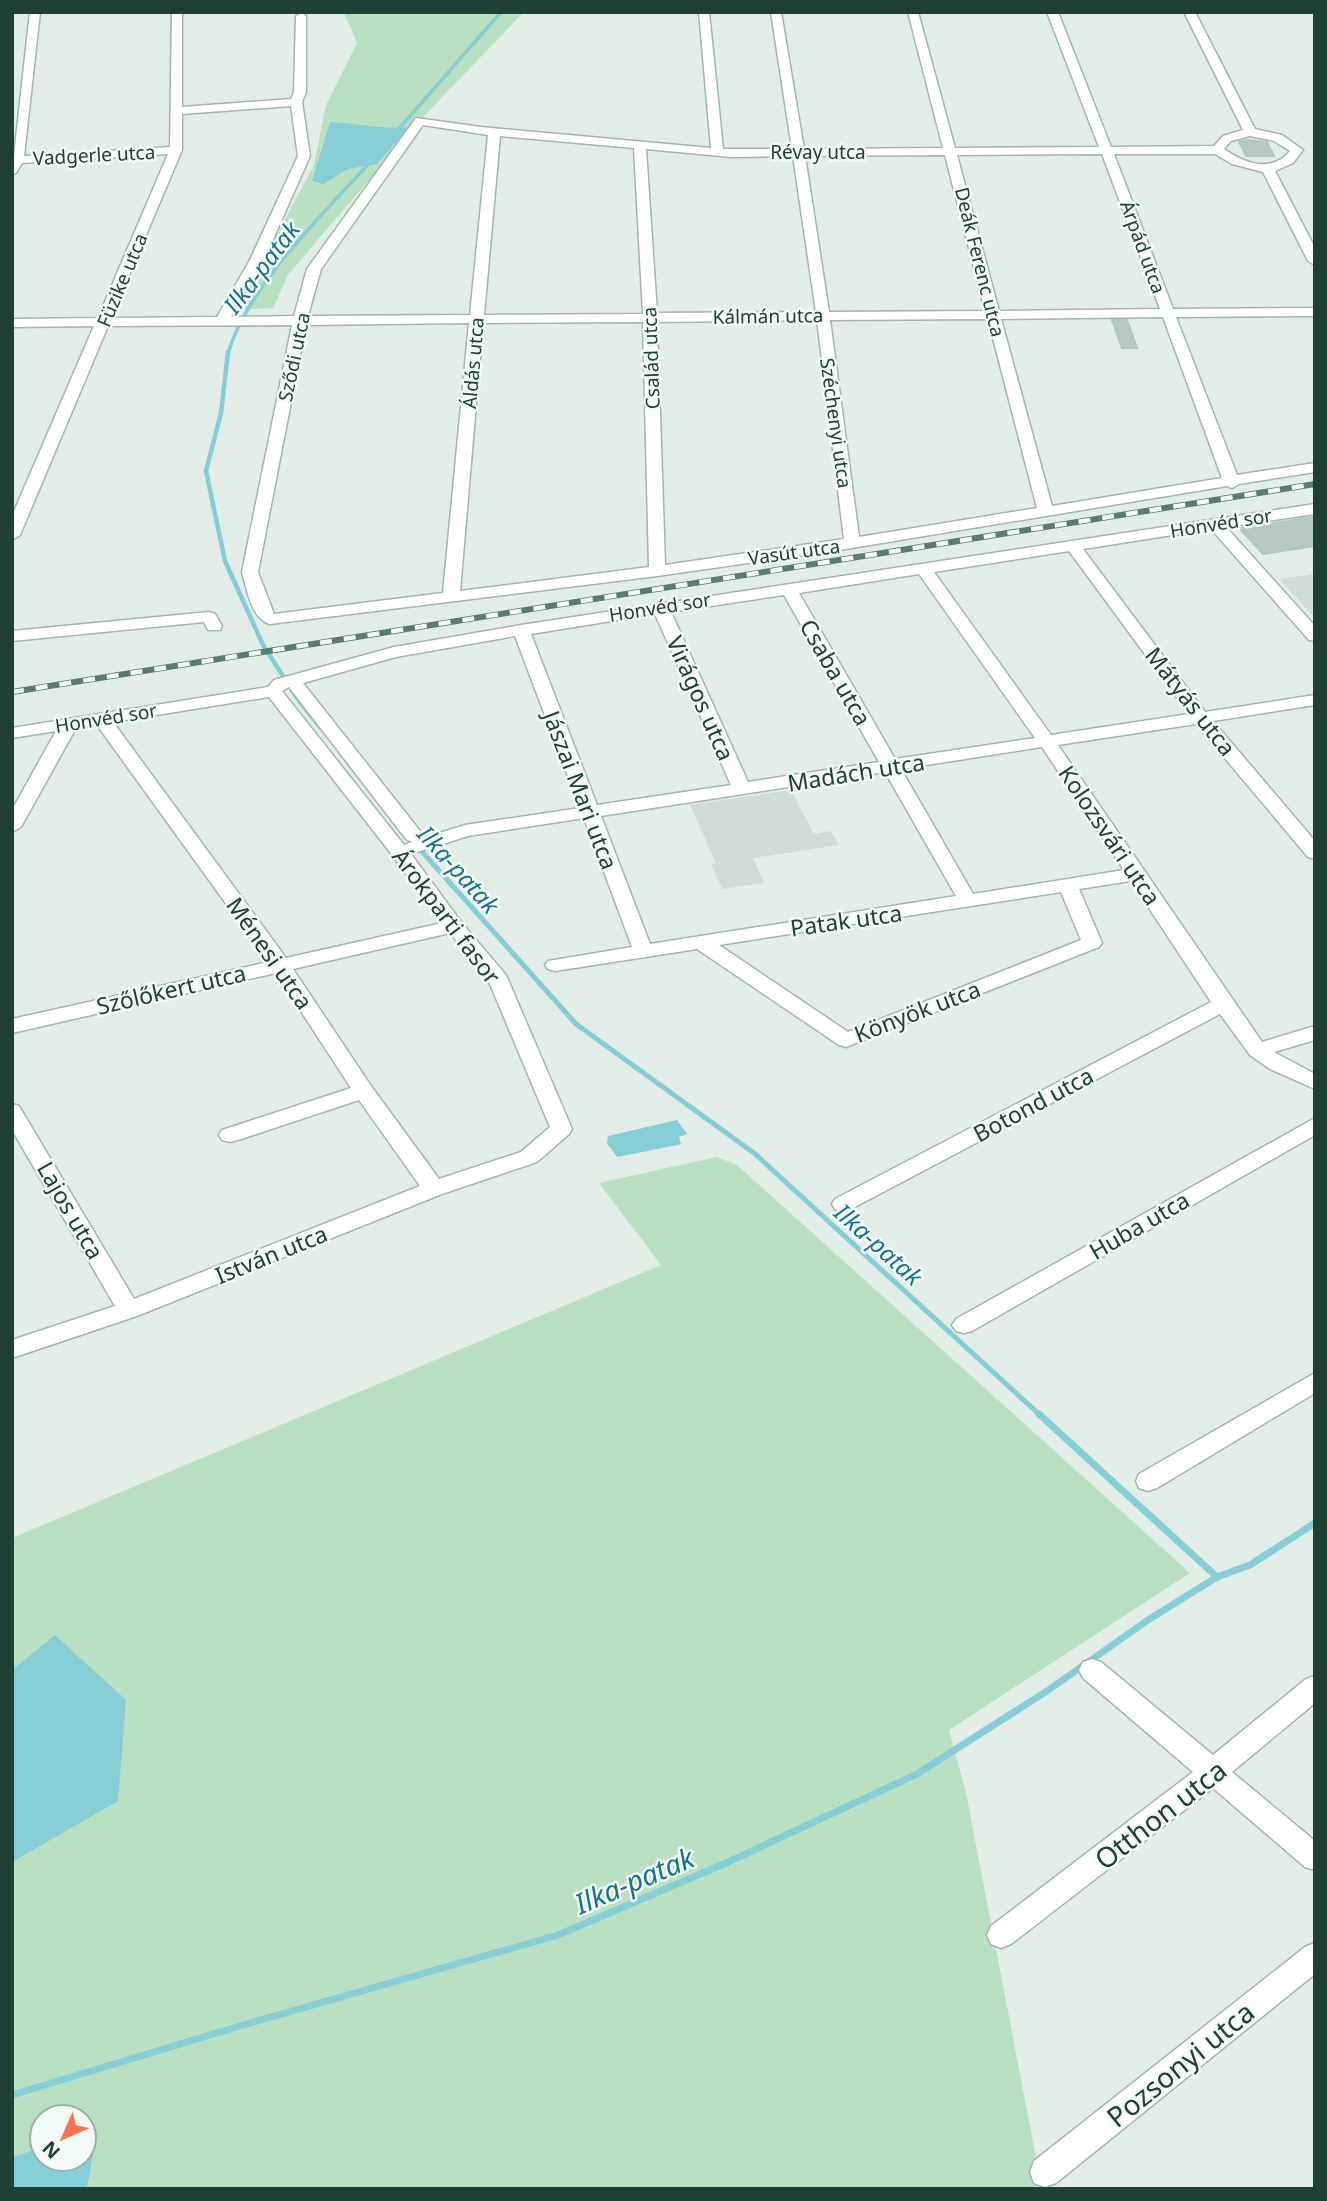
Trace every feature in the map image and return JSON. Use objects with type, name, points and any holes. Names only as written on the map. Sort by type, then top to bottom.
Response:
[{"type":"street","points":[[14,163],[35,12]]},
{"type":"street","name":"Füzike utca","points":[[12,535],[176,150],[177,12]]},
{"type":"street","points":[[704,12],[717,152]]},
{"type":"street","name":"Széchenyi utca","points":[[776,12],[815,253],[852,543]]},
{"type":"street","name":"Deák Ferenc utca","points":[[913,12],[1046,513]]},
{"type":"street","name":"Árpád utca","points":[[1052,12],[1232,483]]},
{"type":"street","points":[[1189,12],[1250,132]]},
{"type":"street","points":[[228,321],[304,156],[296,102],[300,92],[301,16]]},
{"type":"street","points":[[177,110],[296,102]]},
{"type":"street","name":"Révay utca","points":[[420,121],[494,132],[717,152],[1218,150]]},
{"type":"street","name":"Sződi utca","points":[[270,619],[263,612],[250,572],[300,321],[314,270],[420,121]]},
{"type":"street","name":"Áldás utca","points":[[451,594],[494,132]]},
{"type":"street","points":[[1250,132],[1278,138],[1304,150],[1282,166],[1268,169],[1230,160],[1218,150],[1223,140],[1230,136],[1250,132]]},
{"type":"street","name":"Család utca","points":[[640,146],[650,318],[657,571]]},
{"type":"street","name":"Vadgerle utca","points":[[14,163],[176,150]]},
{"type":"street","points":[[1268,169],[1315,261]]},
{"type":"street","name":"Kálmán utca","points":[[12,323],[1315,312]]},
{"type":"street","name":"Vasút utca","points":[[270,619],[451,594],[657,571],[852,543],[1232,483],[1315,467]]},
{"type":"street","name":"Honvéd sor","points":[[12,733],[102,719],[284,684],[394,652],[521,630],[1315,509]]},
{"type":"street","points":[[1215,524],[1315,636]]},
{"type":"street","name":"Mátyás utca","points":[[1072,545],[1201,718],[1315,853]]},
{"type":"street","name":"Kolozsvári utca","points":[[923,568],[1047,742],[1223,1004],[1257,1049],[1277,1064],[1315,1082]]},
{"type":"street","name":"Csaba utca","points":[[788,588],[968,901]]},
{"type":"street","name":"Virágos utca","points":[[660,607],[742,789]]},
{"type":"street","points":[[12,636],[209,617],[214,626]]},
{"type":"street","name":"Jászai Mari utca","points":[[521,630],[643,950]]},
{"type":"street","name":"Árokparti fasor","points":[[284,684],[414,847],[454,926],[496,975],[561,1129],[529,1157]]},
{"type":"street","name":"Árokparti fasor","points":[[284,684],[413,835],[414,847]]},
{"type":"street","name":"Madách utca","points":[[414,847],[465,831],[1315,700]]},
{"type":"street","name":"Ménesi utca","points":[[102,719],[280,964],[364,1091],[434,1189]]},
{"type":"street","points":[[12,827],[69,724]]},
{"type":"street","name":"Patak utca","points":[[555,965],[1137,874]]},
{"type":"street","name":"Könyök utca","points":[[699,942],[846,1040],[1092,943],[1067,883]]},
{"type":"street","name":"Szőlőkert utca","points":[[12,1026],[454,926]]},
{"type":"street","name":"Botond utca","points":[[843,1204],[1223,1004]]},
{"type":"street","points":[[1257,1049],[1315,1032]]},
{"type":"street","points":[[230,1135],[364,1091]]},
{"type":"street","name":"Lajos utca","points":[[12,1111],[129,1310]]},
{"type":"street","name":"Huba utca","points":[[964,1325],[1315,1125]]},
{"type":"street","name":"István utca","points":[[12,1349],[129,1310],[434,1189],[529,1157]]},
{"type":"street","points":[[1148,1481],[1315,1382]]},
{"type":"street","points":[[1092,1670],[1315,1858]]},
{"type":"street","name":"Otthon utca","points":[[1001,1936],[1213,1774],[1315,1687]]},
{"type":"street","name":"Pozsonyi utca","points":[[1045,2172],[1315,1956]]},
{"type":"shaded area","points":[[1315,574],[1315,618],[1279,579]]},
{"type":"shaded area","points":[[791,790],[814,834],[831,831],[839,845],[753,858],[764,883],[722,889],[711,864],[716,863],[690,805]]},
{"type":"green space","points":[[344,12],[524,12],[421,119],[288,275],[273,308],[237,310],[314,165],[326,105],[357,43]]},
{"type":"green space","points":[[717,1157],[737,1165],[1190,1573],[949,1730],[966,1793],[1042,2189],[87,2189],[90,2173],[98,2173],[98,2103],[28,2103],[28,2152],[12,2157],[12,1862],[15,1858],[55,1636],[12,1670],[12,1538],[661,1265],[599,1183]]},
{"type":"water","points":[[330,122],[389,128],[409,127],[377,164],[348,169],[323,184],[312,181]]},
{"type":"water","points":[[677,1120],[687,1134],[679,1137],[681,1144],[678,1145],[617,1157],[607,1143],[608,1136]]},
{"type":"water","points":[[55,1635],[126,1700],[118,1801],[12,1862],[12,1670]]},
{"type":"water","points":[[28,2152],[28,2173],[90,2173],[87,2189],[12,2189],[12,2157]]},
{"type":"building","points":[[1239,142],[1267,142],[1274,156],[1246,156]]},
{"type":"building","points":[[1112,320],[1127,320],[1137,348],[1122,348]]},
{"type":"building","points":[[1315,517],[1315,546],[1263,554],[1239,528]]},
{"type":"waterway","name":"Ilka-patak","points":[[397,131],[501,12]]},
{"type":"waterway","name":"Ilka-patak","points":[[228,354],[238,328],[269,277],[309,228],[370,162]]},
{"type":"waterway","name":"Ilka-patak","points":[[228,352],[221,413],[206,471],[225,561],[263,645],[297,698],[320,727]]},
{"type":"waterway","name":"Ilka-patak","points":[[417,846],[576,1024],[754,1153],[1041,1416]]},
{"type":"waterway","name":"Ilka-patak","points":[[1039,1414],[1217,1577]]},
{"type":"waterway","name":"Ilka-patak","points":[[1217,1577],[1250,1565],[1315,1523]]},
{"type":"waterway","name":"Ilka-patak","points":[[12,2095],[243,2025],[558,1935],[726,1863],[917,1774],[1217,1577]]},
{"type":"railway","points":[[12,692],[1315,484]]}]
